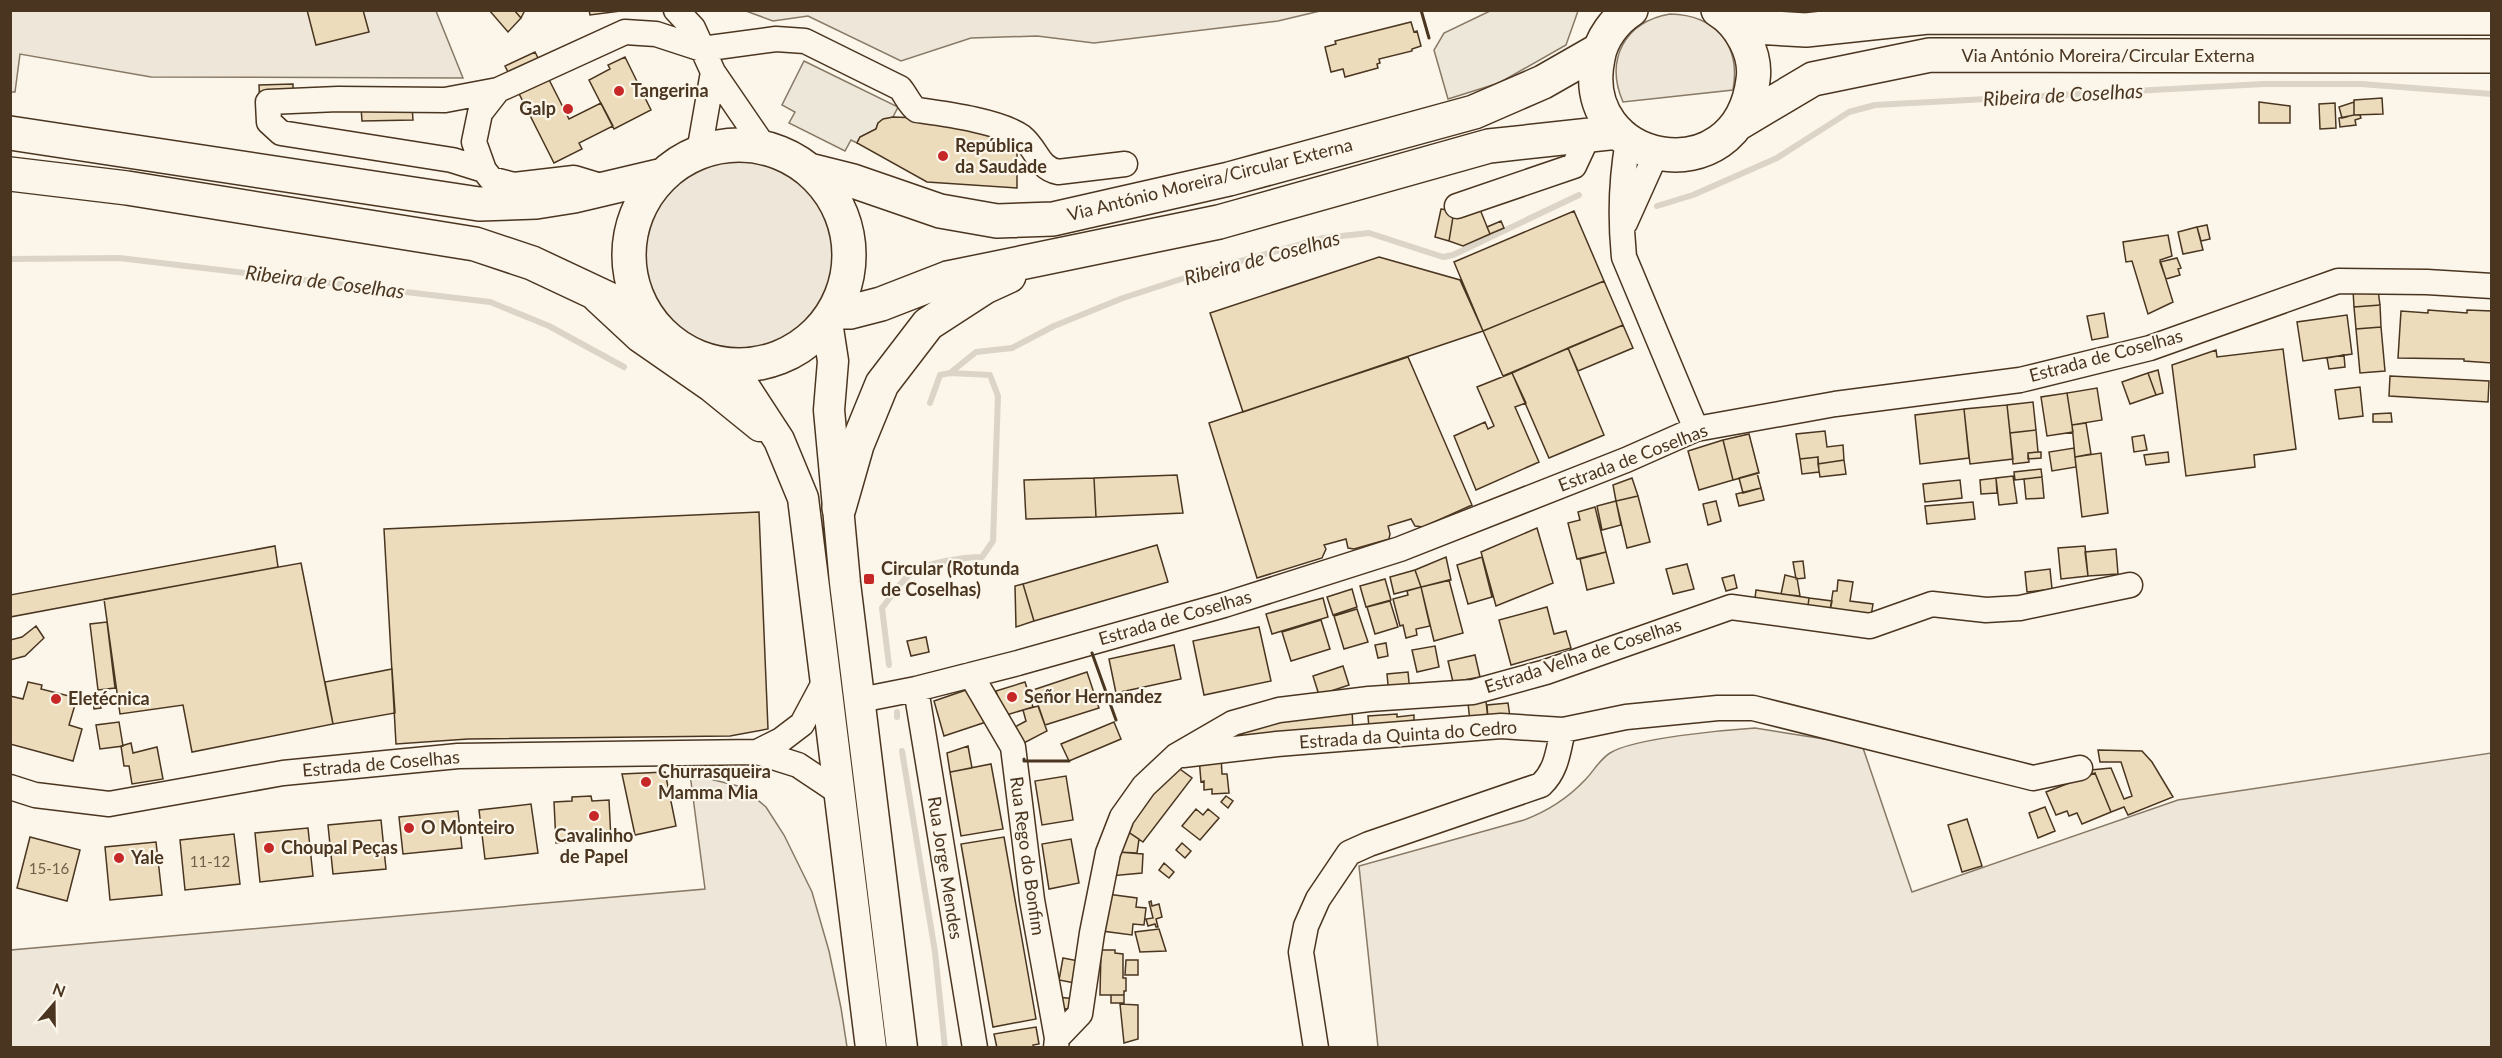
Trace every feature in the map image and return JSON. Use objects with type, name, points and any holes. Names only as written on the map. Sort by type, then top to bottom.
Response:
[{"type":"highway","name":"Via António Moreira/Circular Externa","points":[[1724,15],[1806,30],[1928,17],[2492,18]]},
{"type":"highway","name":"Via António Moreira/Circular Externa","points":[[1724,15],[1749,49],[1754,75],[1751,100],[1739,123]]},
{"type":"highway","name":"Via António Moreira/Circular Externa","points":[[1614,25],[1595,71],[1597,94],[1605,115],[1622,141]]},
{"type":"highway","name":"Via António Moreira/Circular Externa","points":[[809,170],[853,181],[940,211],[997,221],[1053,219],[1229,179],[1474,112],[1543,82],[1614,25]]},
{"type":"highway","name":"Via António Moreira/Circular Externa","points":[[831,317],[881,304],[948,278],[1219,222],[1490,146],[1622,141],[1679,156],[1702,151],[1722,140],[1739,123],[1813,79],[1930,55],[2492,56]]},
{"type":"highway","points":[[10,133],[479,204],[536,202],[663,175]]},
{"type":"highway","points":[[10,174],[151,191],[475,244],[532,263],[587,287],[647,317],[670,341],[698,358],[730,365],[758,364],[784,356],[808,342],[831,317],[848,275],[848,237],[834,200],[809,170],[788,157],[765,148],[743,145],[720,146],[699,152],[680,162],[663,175],[640,206],[629,243],[632,282],[647,317]]},
{"type":"highway","points":[[839,508],[857,445],[882,384],[928,324],[985,287],[1056,256]]},
{"type":"main road","points":[[587,287],[640,337],[712,387],[779,440]]},
{"type":"main road","points":[[831,317],[832,361],[829,410],[844,583],[902,1047]]},
{"type":"main road","points":[[730,365],[779,440],[803,498],[837,791],[871,1047]]},
{"type":"street","points":[[676,10],[693,28],[713,72],[765,148]]},
{"type":"street","points":[[484,170],[452,160],[280,133],[269,122],[268,102],[338,99],[445,100],[506,86],[625,32],[656,33],[702,49],[776,39],[806,41],[900,88],[908,97],[912,107],[917,110],[953,114],[1012,131],[1031,146],[1043,166],[1050,170],[1058,172],[1125,164]]},
{"type":"street","points":[[699,152],[713,72]]},
{"type":"street","points":[[506,86],[480,113],[474,142],[484,170],[491,179],[514,185],[574,178],[607,188]]},
{"type":"street","points":[[1457,206],[1574,166],[1622,141],[1621,230],[1624,257],[1696,429]]},
{"type":"street","name":"Estrada de Coselhas","points":[[860,700],[971,675],[1224,605],[1401,549],[1626,460],[1696,429],[1835,404],[2020,380],[2150,348],[2338,281],[2427,282],[2492,286]]},
{"type":"street","name":"Estrada Velha de Coselhas","points":[[1056,1043],[1080,1014],[1092,933],[1108,853],[1122,817],[1144,786],[1176,756],[1233,723],[1279,710],[1369,699],[1473,692],[1546,672],[1731,607],[1870,626],[1932,604],[1986,610],[2020,608],[2130,585]]},
{"type":"street","name":"Rua Rego do Bonfim","points":[[971,675],[1013,747],[1032,900],[1056,1043]]},
{"type":"street","name":"Estrada de Coselhas","points":[[757,752],[781,740],[802,724],[825,681]]},
{"type":"street","name":"Rua Jorge Mendes","points":[[916,689],[975,1047]]},
{"type":"street","name":"Estrada da Quinta do Cedro","points":[[1176,756],[1277,744],[1501,726],[1563,730],[1626,717],[1718,708],[1753,708],[2033,778],[2080,768]]},
{"type":"street","points":[[1316,1047],[1301,952],[1306,926],[1318,899],[1349,853],[1369,844],[1541,785],[1551,776],[1556,764],[1563,730]]},
{"type":"street","name":"Estrada de Coselhas","points":[[10,788],[35,795],[109,804],[284,772],[458,756],[757,752],[798,765],[837,791]]},
{"type":"shaded area","points":[[11,10],[436,11],[463,78],[151,77],[20,54],[15,92],[11,92]]},
{"type":"shaded area","points":[[1492,10],[1578,11],[1566,45],[1499,83],[1448,99],[1434,50],[1444,33]]},
{"type":"shaded area","points":[[746,11],[1320,11],[1278,21],[1094,43],[1037,36],[971,38],[901,61],[808,16],[773,21]]},
{"type":"shaded area","points":[[1670,14],[1700,20],[1722,36],[1729,46],[1733,59],[1733,90],[1623,102],[1616,72],[1622,45],[1641,25],[1654,18]]},
{"type":"shaded area","points":[[804,61],[898,107],[893,117],[878,123],[876,129],[860,137],[857,143],[851,140],[845,151],[789,123],[795,112],[782,105]]},
{"type":"shaded area","points":[[740,160],[758,162],[776,168],[793,176],[807,188],[819,202],[827,219],[833,237],[835,255],[833,273],[827,291],[819,308],[807,322],[793,334],[776,342],[758,348],[740,350],[722,348],[704,342],[687,334],[673,322],[661,308],[653,291],[647,273],[645,255],[647,237],[653,219],[661,202],[673,188],[687,176],[704,168],[722,162]]},
{"type":"shaded area","points":[[1755,728],[1862,745],[1912,892],[2178,800],[2491,753],[2491,1047],[1378,1047],[1359,866],[1533,816],[1564,799],[1606,756],[1622,748],[1658,739]]},
{"type":"shaded area","points":[[690,774],[742,787],[766,807],[784,835],[812,892],[829,951],[847,1047],[11,1047],[11,950],[705,889]]},
{"type":"building","points":[[307,10],[363,10],[369,32],[316,45]]},
{"type":"building","points":[[489,10],[514,10],[521,18],[508,32]]},
{"type":"building","points":[[514,10],[525,10],[521,18]]},
{"type":"building","points":[[589,10],[620,10],[620,11],[590,15]]},
{"type":"building","points":[[1411,22],[1414,32],[1417,31],[1421,46],[1412,51],[1379,59],[1378,68],[1345,77],[1343,69],[1331,72],[1325,47],[1336,44],[1335,41]]},
{"type":"building","points":[[535,52],[569,119],[601,103],[613,126],[579,143],[582,149],[554,163],[505,66]]},
{"type":"building","name":"Tangerina","points":[[625,57],[651,110],[614,129],[589,80],[610,69],[608,65]]},
{"type":"building","points":[[293,84],[293,108],[260,108],[259,85]]},
{"type":"building","points":[[2382,98],[2383,114],[2354,115],[2354,100]]},
{"type":"building","points":[[2259,102],[2290,106],[2290,123],[2259,123]]},
{"type":"building","points":[[2354,102],[2354,115],[2342,118],[2339,107]]},
{"type":"building","points":[[2335,103],[2336,128],[2320,129],[2319,104]]},
{"type":"building","points":[[412,106],[413,120],[362,121],[361,107]]},
{"type":"building","points":[[2360,115],[2361,118],[2355,120],[2356,125],[2340,127],[2339,118]]},
{"type":"building","points":[[893,117],[946,119],[1017,141],[1017,188],[927,182],[857,143],[860,137],[876,129],[878,123],[883,119]]},
{"type":"building","points":[[1479,207],[1490,234],[1463,246],[1449,241],[1454,211]]},
{"type":"building","points":[[1441,209],[1454,211],[1449,241],[1435,237]]},
{"type":"building","points":[[1574,211],[1604,281],[1483,331],[1454,262]]},
{"type":"building","points":[[1501,221],[1504,228],[1490,234],[1487,227]]},
{"type":"building","points":[[2207,225],[2210,239],[2201,241],[2197,227]]},
{"type":"building","points":[[2197,227],[2203,250],[2183,254],[2178,232]]},
{"type":"building","points":[[2168,235],[2172,256],[2160,260],[2173,302],[2148,314],[2132,261],[2126,262],[2123,242]]},
{"type":"building","points":[[1379,257],[1460,280],[1483,331],[1243,412],[1210,313]]},
{"type":"building","points":[[2177,258],[2181,268],[2178,269],[2180,275],[2166,279],[2160,262]]},
{"type":"building","points":[[1604,281],[1623,325],[1503,376],[1483,331]]},
{"type":"building","points":[[2353,290],[2378,290],[2380,305],[2354,307]]},
{"type":"building","points":[[2380,305],[2381,327],[2356,329],[2354,307]]},
{"type":"building","points":[[2428,310],[2467,313],[2467,310],[2492,311],[2492,363],[2464,361],[2464,359],[2398,358],[2401,311],[2428,313]]},
{"type":"building","points":[[2104,313],[2108,337],[2092,340],[2087,316]]},
{"type":"building","points":[[2347,315],[2352,354],[2303,361],[2297,322]]},
{"type":"building","points":[[1623,325],[1633,348],[1578,371],[1568,348]]},
{"type":"building","points":[[2381,327],[2385,371],[2360,373],[2356,329]]},
{"type":"building","points":[[1568,348],[1604,435],[1549,458],[1512,373]]},
{"type":"building","points":[[2283,349],[2296,449],[2254,455],[2255,467],[2186,476],[2172,365],[2216,350],[2217,357]]},
{"type":"building","points":[[2344,355],[2345,367],[2329,369],[2327,358]]},
{"type":"building","points":[[1408,357],[1472,505],[1423,527],[1415,526],[1411,519],[1388,526],[1389,539],[1354,549],[1348,548],[1346,539],[1324,545],[1326,549],[1322,558],[1257,578],[1209,423]]},
{"type":"building","points":[[2158,370],[2163,393],[2156,395],[2148,373]]},
{"type":"building","points":[[1512,373],[1526,403],[1515,407],[1539,462],[1476,490],[1454,436],[1485,422],[1488,429],[1494,426],[1477,387]]},
{"type":"building","points":[[2148,373],[2156,395],[2130,404],[2122,382]]},
{"type":"building","points":[[2390,376],[2489,381],[2488,402],[2389,396]]},
{"type":"building","points":[[2360,387],[2363,416],[2339,419],[2335,390]]},
{"type":"building","points":[[2097,388],[2102,420],[2072,425],[2067,393]]},
{"type":"building","points":[[2067,393],[2073,432],[2047,436],[2041,397]]},
{"type":"building","points":[[2033,402],[2036,430],[2010,433],[2007,405]]},
{"type":"building","points":[[2007,405],[2013,459],[1970,464],[1964,409]]},
{"type":"building","points":[[1964,409],[1969,458],[1920,464],[1915,415]]},
{"type":"building","points":[[2391,413],[2392,422],[2373,422],[2373,414]]},
{"type":"building","points":[[2086,423],[2091,454],[2075,457],[2072,425]]},
{"type":"building","points":[[2036,430],[2038,452],[2028,453],[2029,462],[2013,464],[2010,433]]},
{"type":"building","points":[[1825,431],[1827,447],[1843,445],[1844,460],[1818,464],[1818,457],[1800,459],[1796,434]]},
{"type":"building","points":[[1749,434],[1759,473],[1733,480],[1723,440]]},
{"type":"building","points":[[2144,435],[2147,450],[2134,452],[2132,437]]},
{"type":"building","points":[[1723,440],[1733,480],[1699,490],[1688,451]]},
{"type":"building","points":[[2074,448],[2076,467],[2052,471],[2049,452]]},
{"type":"building","points":[[2041,452],[2041,458],[2028,459],[2028,453]]},
{"type":"building","points":[[2168,452],[2169,462],[2146,465],[2144,455]]},
{"type":"building","points":[[2101,453],[2108,513],[2082,517],[2075,457]]},
{"type":"building","points":[[1818,457],[1819,472],[1802,474],[1800,459]]},
{"type":"building","points":[[1844,460],[1846,474],[1820,477],[1818,464]]},
{"type":"building","points":[[2041,469],[2042,477],[2015,480],[2014,472]]},
{"type":"building","points":[[1757,473],[1761,488],[1743,493],[1739,478]]},
{"type":"building","points":[[1177,475],[1183,513],[1096,517],[1094,478]]},
{"type":"building","points":[[2013,476],[2017,503],[1999,505],[1996,478]]},
{"type":"building","points":[[2042,477],[2044,498],[2026,499],[2024,479]]},
{"type":"building","points":[[1094,478],[1096,517],[1026,519],[1024,480]]},
{"type":"building","points":[[1632,478],[1638,496],[1616,501],[1613,485]]},
{"type":"building","points":[[1996,478],[1997,493],[1981,494],[1980,480]]},
{"type":"building","points":[[1960,480],[1962,498],[1925,502],[1923,484]]},
{"type":"building","points":[[1761,488],[1764,500],[1739,506],[1736,494]]},
{"type":"building","points":[[1638,496],[1650,542],[1627,548],[1616,501]]},
{"type":"building","points":[[1616,501],[1621,525],[1602,530],[1597,506]]},
{"type":"building","points":[[1716,501],[1721,521],[1708,525],[1703,504]]},
{"type":"building","points":[[1973,502],[1975,519],[1927,524],[1925,506]]},
{"type":"building","points":[[1595,507],[1606,552],[1577,559],[1568,523],[1580,520],[1578,512]]},
{"type":"building","points":[[759,512],[768,729],[730,736],[468,739],[396,744],[384,529]]},
{"type":"building","points":[[1537,528],[1553,583],[1496,606],[1481,552]]},
{"type":"building","points":[[1157,545],[1168,582],[1034,621],[1023,584]]},
{"type":"building","points":[[275,546],[278,567],[10,617],[10,595]]},
{"type":"building","points":[[2085,546],[2088,576],[2061,579],[2058,548]]},
{"type":"building","points":[[2116,549],[2118,574],[2088,576],[2085,552]]},
{"type":"building","points":[[1606,552],[1614,583],[1587,590],[1580,559]]},
{"type":"building","points":[[1446,557],[1451,580],[1421,587],[1415,570]]},
{"type":"building","points":[[1482,557],[1492,597],[1468,604],[1457,565]]},
{"type":"building","points":[[1803,561],[1805,578],[1796,579],[1793,562]]},
{"type":"building","points":[[301,563],[333,724],[192,752],[183,705],[120,714],[104,599]]},
{"type":"building","points":[[1687,564],[1694,589],[1673,594],[1666,569]]},
{"type":"building","points":[[2050,569],[2052,589],[2027,592],[2025,572]]},
{"type":"building","points":[[1415,570],[1421,587],[1394,594],[1390,577]]},
{"type":"building","points":[[1734,575],[1737,588],[1726,591],[1722,578]]},
{"type":"building","points":[[1785,575],[1797,578],[1800,596],[1781,594]]},
{"type":"building","points":[[1385,579],[1391,600],[1366,607],[1360,586]]},
{"type":"building","points":[[1449,580],[1463,633],[1434,641],[1421,587]]},
{"type":"building","points":[[1838,580],[1853,582],[1850,601],[1873,604],[1870,622],[1829,617],[1833,591],[1837,591]]},
{"type":"building","points":[[1023,584],[1034,621],[1016,627],[1015,586]]},
{"type":"building","points":[[1421,587],[1430,626],[1416,629],[1417,635],[1406,638],[1403,625],[1400,626],[1393,599],[1408,595],[1407,591]]},
{"type":"building","points":[[1352,589],[1357,607],[1333,615],[1327,597]]},
{"type":"building","points":[[1756,590],[1809,598],[1807,614],[1754,607]]},
{"type":"building","points":[[1323,598],[1328,617],[1272,634],[1266,614]]},
{"type":"building","points":[[1809,598],[1832,601],[1829,617],[1807,614]]},
{"type":"building","points":[[1390,601],[1398,627],[1375,634],[1367,607]]},
{"type":"building","points":[[1547,607],[1554,634],[1566,631],[1571,648],[1511,665],[1499,620]]},
{"type":"building","points":[[1357,609],[1368,642],[1344,649],[1334,616]]},
{"type":"building","points":[[1321,620],[1330,649],[1291,661],[1282,632]]},
{"type":"building","points":[[107,622],[115,688],[98,690],[90,624]]},
{"type":"building","points":[[36,626],[44,638],[25,656],[10,660],[10,640],[22,637]]},
{"type":"building","points":[[1259,627],[1271,681],[1204,695],[1193,641]]},
{"type":"building","points":[[926,637],[929,652],[911,656],[907,641]]},
{"type":"building","points":[[1386,643],[1388,656],[1378,658],[1375,645]]},
{"type":"building","points":[[1174,645],[1181,679],[1116,693],[1109,659]]},
{"type":"building","points":[[1435,646],[1439,667],[1417,672],[1412,650]]},
{"type":"building","points":[[1475,655],[1480,677],[1453,682],[1448,661]]},
{"type":"building","points":[[1343,666],[1349,685],[1319,695],[1313,676]]},
{"type":"building","points":[[392,669],[395,713],[333,724],[325,682]]},
{"type":"building","points":[[1087,672],[1099,708],[1045,725],[1033,690]]},
{"type":"building","points":[[1408,672],[1410,693],[1389,695],[1387,674]]},
{"type":"building","points":[[28,682],[42,685],[41,689],[77,698],[69,725],[82,729],[73,761],[10,744],[10,696],[23,699]]},
{"type":"building","points":[[1025,682],[1033,707],[1003,716],[996,691]]},
{"type":"building","points":[[972,688],[992,720],[944,736],[934,701]]},
{"type":"building","points":[[99,696],[101,708],[94,709],[93,697]]},
{"type":"building","points":[[1486,701],[1488,720],[1470,722],[1468,703]]},
{"type":"building","points":[[1508,703],[1510,717],[1488,720],[1487,705]]},
{"type":"building","points":[[1038,706],[1047,731],[1020,745],[1011,729],[1026,721],[1023,710]]},
{"type":"building","points":[[1352,709],[1353,730],[1217,746],[1244,724]]},
{"type":"building","points":[[1397,714],[1397,717],[1414,715],[1414,725],[1369,728],[1368,716]]},
{"type":"building","points":[[119,722],[123,746],[100,749],[96,725]]},
{"type":"building","points":[[1114,722],[1121,739],[1069,761],[1061,744]]},
{"type":"building","points":[[131,743],[133,753],[157,747],[163,779],[132,784],[129,766],[124,766],[121,746]]},
{"type":"building","points":[[968,746],[972,768],[950,772],[947,753]]},
{"type":"building","points":[[2098,750],[2142,751],[2152,762],[2173,797],[2128,815],[2124,807],[2111,812],[2095,773],[2092,774],[2091,770],[2111,768],[2124,799],[2132,796],[2121,762],[2100,762]]},
{"type":"building","points":[[1221,755],[1222,774],[1227,774],[1229,793],[1212,794],[1212,789],[1204,790],[1204,781],[1201,782],[1199,757]]},
{"type":"building","points":[[991,764],[1003,829],[961,836],[950,772]]},
{"type":"building","points":[[1173,764],[1192,778],[1143,842],[1124,829]]},
{"type":"building","points":[[665,772],[676,826],[635,835],[622,774]]},
{"type":"building","points":[[2095,773],[2111,812],[2082,824],[2077,813],[2069,816],[2067,811],[2056,815],[2046,792]]},
{"type":"building","points":[[1066,776],[1073,820],[1042,825],[1035,781]]},
{"type":"building","points":[[591,796],[592,801],[609,800],[611,840],[556,843],[554,802],[572,801],[572,797]]},
{"type":"building","points":[[1226,796],[1233,801],[1228,808],[1221,802]]},
{"type":"building","points":[[531,804],[538,853],[485,859],[479,810]]},
{"type":"building","points":[[2045,807],[2055,831],[2038,838],[2029,813]]},
{"type":"building","points":[[1196,809],[1203,815],[1208,809],[1219,818],[1200,840],[1182,826]]},
{"type":"building","points":[[458,811],[462,848],[403,854],[399,817]]},
{"type":"building","points":[[1967,819],[1982,866],[1962,872],[1948,825]]},
{"type":"building","points":[[381,820],[386,869],[333,874],[328,825]]},
{"type":"building","points":[[308,828],[313,876],[260,882],[255,833]]},
{"type":"building","points":[[1124,829],[1139,839],[1137,853],[1118,852]]},
{"type":"building","points":[[234,834],[240,884],[185,890],[180,840]]},
{"type":"building","points":[[30,837],[80,850],[67,901],[17,888]]},
{"type":"building","points":[[1004,837],[1036,1019],[993,1027],[961,844]]},
{"type":"building","points":[[1071,839],[1079,883],[1049,889],[1042,844]]},
{"type":"building","points":[[156,842],[162,895],[110,900],[105,847]]},
{"type":"building","points":[[1182,843],[1191,851],[1185,858],[1176,850]]},
{"type":"building","points":[[1118,852],[1143,854],[1142,873],[1110,876]]},
{"type":"building","points":[[1164,863],[1174,872],[1169,878],[1159,870]]},
{"type":"building","points":[[1107,894],[1137,898],[1136,907],[1146,908],[1144,925],[1133,924],[1132,935],[1102,931]]},
{"type":"building","points":[[1151,901],[1152,906],[1159,904],[1162,917],[1156,919],[1158,927],[1155,924],[1148,926],[1146,919],[1153,918],[1149,902]]},
{"type":"building","points":[[1159,929],[1166,951],[1140,952],[1135,932]]},
{"type":"building","points":[[1101,950],[1115,950],[1115,953],[1123,954],[1123,978],[1126,978],[1124,995],[1100,995]]},
{"type":"building","points":[[1063,958],[1084,962],[1080,984],[1059,980]]},
{"type":"building","points":[[1126,960],[1138,960],[1138,975],[1125,975]]},
{"type":"building","points":[[1111,995],[1124,995],[1124,1003],[1111,1003]]},
{"type":"building","points":[[1057,997],[1076,999],[1075,1007],[1060,1010]]},
{"type":"building","points":[[1120,1004],[1138,1005],[1138,1039],[1124,1043]]},
{"type":"building","points":[[1036,1027],[1039,1044],[1033,1045],[1034,1048],[997,1048],[994,1034]]},
{"type":"waterway","name":"Ribeira de Coselhas","points":[[1657,206],[1693,195],[1777,158],[1849,112],[1875,105],[2264,84],[2361,84],[2492,94]]},
{"type":"waterway","name":"Ribeira de Coselhas","points":[[950,373],[976,352],[1012,348],[1054,326],[1123,298],[1212,269],[1323,238],[1369,233],[1443,257],[1453,255],[1579,195]]},
{"type":"waterway","name":"Ribeira de Coselhas","points":[[10,259],[119,258],[490,302],[549,326],[624,367]]},
{"type":"waterway","points":[[889,665],[882,608],[900,584],[913,572],[928,565],[956,559],[982,557],[993,541],[998,396],[990,375],[950,373],[940,375],[930,403]]},
{"type":"waterway","points":[[897,712],[897,717]]},
{"type":"waterway","points":[[902,751],[935,952],[945,1048]]},
{"type":"wall","points":[[1421,10],[1429,38]]},
{"type":"wall","points":[[1092,653],[1116,720]]},
{"type":"wall","points":[[1024,759],[1024,761],[1069,761]]},
{"type":"place","name":"Tangerina","points":[[619,91]]},
{"type":"place","name":"Galp","points":[[568,109]]},
{"type":"place","name":"República da Saudade","points":[[943,156]]},
{"type":"place","name":"Circular (Rotunda de Coselhas)","points":[[869,579]]},
{"type":"place","name":"Señor Hernandez","points":[[1012,697]]},
{"type":"place","name":"Eletécnica","points":[[56,699]]},
{"type":"place","name":"Churrasqueira Mamma Mia","points":[[646,782]]},
{"type":"place","name":"Cavalinho de Papel","points":[[594,816]]},
{"type":"place","name":"O Monteiro","points":[[409,828]]},
{"type":"place","name":"Choupal Peças","points":[[269,848]]},
{"type":"place","name":"Yale","points":[[119,858]]}]
